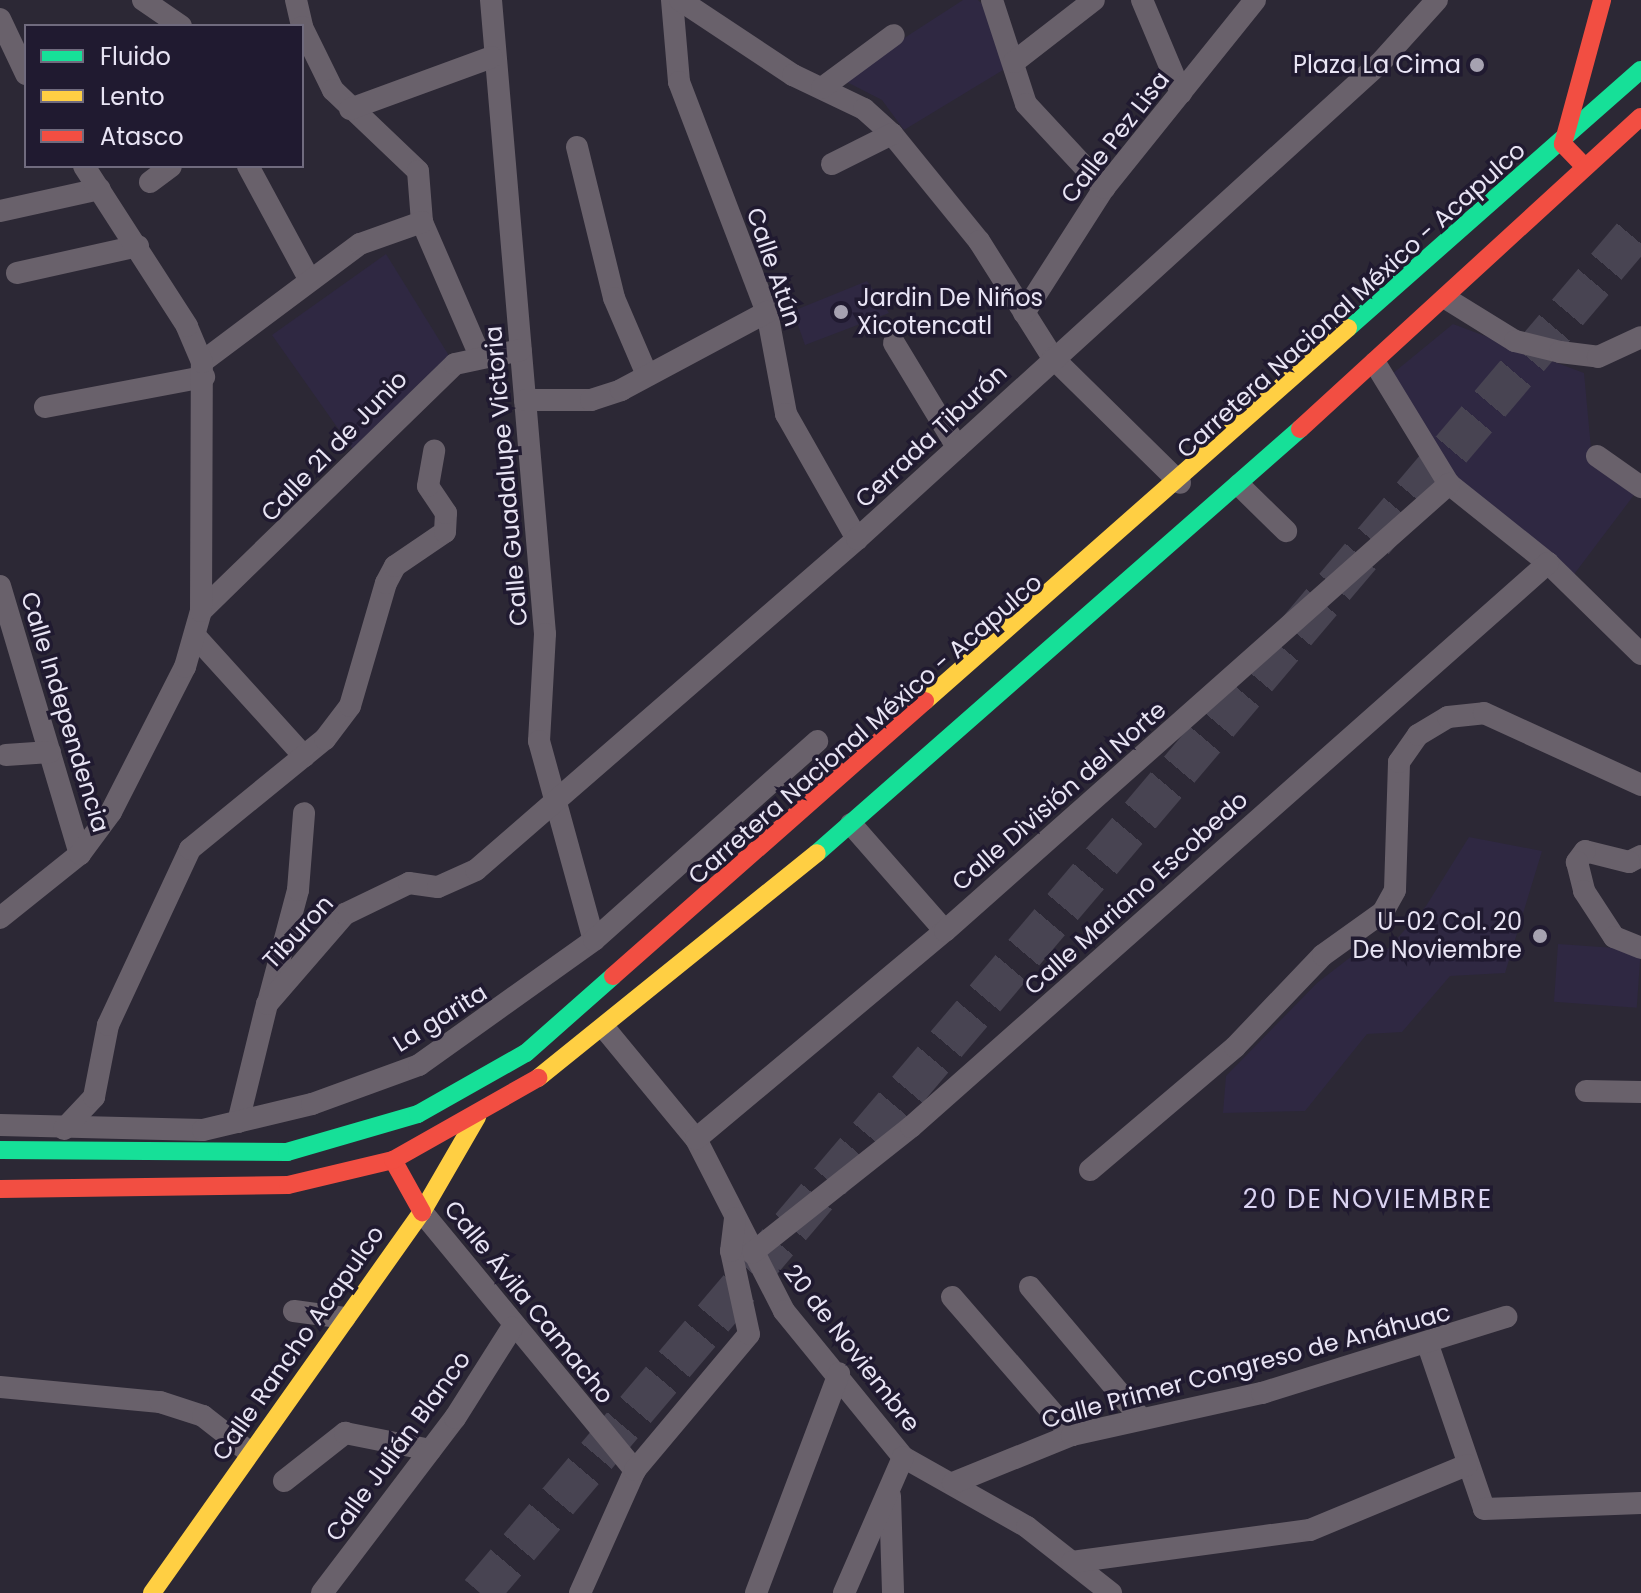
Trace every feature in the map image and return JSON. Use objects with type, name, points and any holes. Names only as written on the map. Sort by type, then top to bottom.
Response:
[{"type":"main road","points":[[1585,167],[1563,144],[1602,0]]},
{"type":"main road","name":"Carretera Nacional México - Acapulco","points":[[0,1150],[287,1152],[353,1137],[474,1086],[575,1018],[1563,144],[1641,70]]},
{"type":"main road","points":[[0,1189],[288,1185],[393,1160],[477,1117],[606,1030],[851,824],[1447,299],[1641,117]]},
{"type":"main road","name":"Calle Rancho Acapulco","points":[[152,1593],[422,1212],[477,1117]]},
{"type":"main road","name":"Calle Ávila Camacho","points":[[393,1160],[422,1212]]},
{"type":"street","points":[[143,0],[178,24]]},
{"type":"street","points":[[296,0],[302,24]]},
{"type":"street","name":"Calle Guadalupe Victoria","points":[[491,0],[492,57],[545,634],[539,741],[594,940]]},
{"type":"street","name":"Calle Atún","points":[[672,0],[679,82],[767,312],[786,414],[802,454],[857,539]]},
{"type":"street","points":[[680,0],[892,134],[979,241],[1053,358],[1180,483]]},
{"type":"street","points":[[992,0],[1026,104],[1104,188]]},
{"type":"street","points":[[1014,62],[1094,0]]},
{"type":"street","points":[[1142,0],[1181,93]]},
{"type":"street","name":"Calle Pez Lisa","points":[[1024,313],[1104,188],[1255,0]]},
{"type":"street","name":"Cerrada Tiburón","points":[[556,801],[857,539],[1380,63],[1437,0]]},
{"type":"street","points":[[0,19],[24,70]]},
{"type":"street","points":[[304,33],[310,53],[350,109],[418,171],[422,222],[479,354]]},
{"type":"street","points":[[822,88],[894,35]]},
{"type":"street","points":[[350,109],[492,57]]},
{"type":"street","points":[[832,164],[892,134]]},
{"type":"street","points":[[577,147],[614,298],[647,375]]},
{"type":"street","points":[[3,911],[80,854],[136,768],[196,637],[201,611],[203,370],[138,246],[85,168]]},
{"type":"street","points":[[150,182],[168,168]]},
{"type":"street","points":[[249,168],[309,279]]},
{"type":"street","points":[[0,211],[100,189]]},
{"type":"street","points":[[45,407],[203,370],[309,279],[375,235],[422,222]]},
{"type":"street","points":[[17,273],[138,246]]},
{"type":"street","points":[[1447,299],[1515,341],[1560,352],[1598,357],[1641,337]]},
{"type":"street","points":[[525,400],[591,400],[647,375],[767,312]]},
{"type":"street","points":[[894,343],[957,447]]},
{"type":"street","name":"Calle 21 de Junio","points":[[201,611],[434,381],[479,354],[521,350]]},
{"type":"street","points":[[1375,363],[1449,484],[1548,563],[1641,654]]},
{"type":"street","points":[[64,1129],[94,1097],[108,1025],[190,849],[304,756],[350,706],[395,566],[445,532],[446,513],[428,486],[434,451]]},
{"type":"street","points":[[1597,456],[1641,487]]},
{"type":"street","name":"Calle División del Norte","points":[[696,1139],[945,931],[1449,484]]},
{"type":"street","points":[[1239,485],[1286,531]]},
{"type":"street","name":"Calle Mariano Escobedo","points":[[752,1253],[911,1127],[1548,563]]},
{"type":"street","name":"Calle Independencia","points":[[0,586],[8,639],[50,752],[80,854]]},
{"type":"street","points":[[196,637],[304,756]]},
{"type":"street","points":[[1090,1170],[1235,1047],[1323,955],[1383,912],[1395,890],[1399,762],[1418,735],[1448,717],[1484,713],[1641,785]]},
{"type":"street","name":"La garita","points":[[0,1125],[129,1133],[238,1122],[419,1065],[594,940],[817,741]]},
{"type":"street","points":[[6,755],[50,752]]},
{"type":"street","name":"Tiburon","points":[[238,1122],[267,1004],[345,914],[409,883],[454,883],[556,801]]},
{"type":"street","points":[[267,1004],[298,890],[304,813]]},
{"type":"street","points":[[851,824],[945,931]]},
{"type":"street","points":[[1641,856],[1629,862],[1578,854],[1584,891],[1614,937],[1641,948]]},
{"type":"street","name":"20 de Noviembre","points":[[606,1030],[696,1139],[784,1311],[839,1373],[903,1457]]},
{"type":"street","points":[[1586,1091],[1641,1092]]},
{"type":"street","name":"Calle Ávila Camacho","points":[[422,1212],[512,1328],[635,1470]]},
{"type":"street","points":[[580,1593],[635,1470],[749,1334],[731,1251],[735,1218]]},
{"type":"street","points":[[1030,1287],[1140,1417]]},
{"type":"street","points":[[952,1297],[1072,1435]]},
{"type":"street","points":[[294,1311],[345,1318]]},
{"type":"street","name":"Calle Primer Congreso de Anáhuac","points":[[953,1483],[1072,1435],[1140,1417],[1262,1393],[1428,1345],[1506,1317]]},
{"type":"street","name":"Calle Julián Blanco","points":[[322,1593],[430,1450],[512,1328]]},
{"type":"street","points":[[1428,1345],[1484,1509],[1641,1503]]},
{"type":"street","points":[[756,1593],[839,1373]]},
{"type":"street","points":[[0,1387],[160,1402],[203,1416],[249,1452]]},
{"type":"street","points":[[284,1481],[345,1433],[430,1450]]},
{"type":"street","points":[[844,1593],[903,1457],[953,1483],[1072,1562],[1111,1593]]},
{"type":"street","points":[[1072,1562],[1310,1530],[1467,1465]]},
{"type":"street","points":[[890,1487],[893,1593]]},
{"type":"shaded area","points":[[963,0],[978,0],[993,16],[1003,70],[904,130],[882,100],[841,79]]},
{"type":"shaded area","points":[[386,254],[451,359],[356,454],[272,335]]},
{"type":"shaded area","name":"Jardin De Niños Xicotencatl","points":[[867,281],[889,313],[805,345],[793,311]]},
{"type":"shaded area","points":[[1453,324],[1584,373],[1592,459],[1637,491],[1572,577],[1452,482],[1392,374]]},
{"type":"shaded area","points":[[1469,837],[1542,851],[1505,973],[1450,976],[1402,1032],[1367,1034],[1305,1111],[1223,1113],[1226,1076],[1317,983],[1352,956],[1385,952],[1426,906]]},
{"type":"shaded area","points":[[1558,944],[1641,950],[1637,1008],[1554,1002]]},
{"type":"tunnel","points":[[480,1593],[1641,226]]},
{"type":"traffic: fast","points":[[1348,328],[1641,70]]},
{"type":"traffic: fast","points":[[817,853],[1300,429]]},
{"type":"traffic: fast","points":[[0,1150],[287,1152],[418,1114],[526,1053],[613,976]]},
{"type":"traffic: slow","points":[[925,701],[1348,328]]},
{"type":"traffic: slow","points":[[538,1078],[817,853]]},
{"type":"traffic: slow","points":[[152,1593],[422,1212],[477,1117]]},
{"type":"traffic: jam","points":[[1585,167],[1563,144],[1602,0]]},
{"type":"traffic: jam","points":[[1300,429],[1641,117]]},
{"type":"traffic: jam","points":[[613,976],[925,701]]},
{"type":"traffic: jam","points":[[0,1189],[288,1185],[393,1160],[538,1078]]},
{"type":"traffic: jam","points":[[393,1160],[422,1212]]},
{"type":"place","name":"Plaza La Cima","points":[[1477,65]]},
{"type":"place","name":"Jardin De Niños Xicotencatl","points":[[841,312]]},
{"type":"place","name":"U-02 Col. 20 De Noviembre","points":[[1540,936]]},
{"type":"district","name":"20 DE NOVIEMBRE","points":[[1368,1200]]}]
